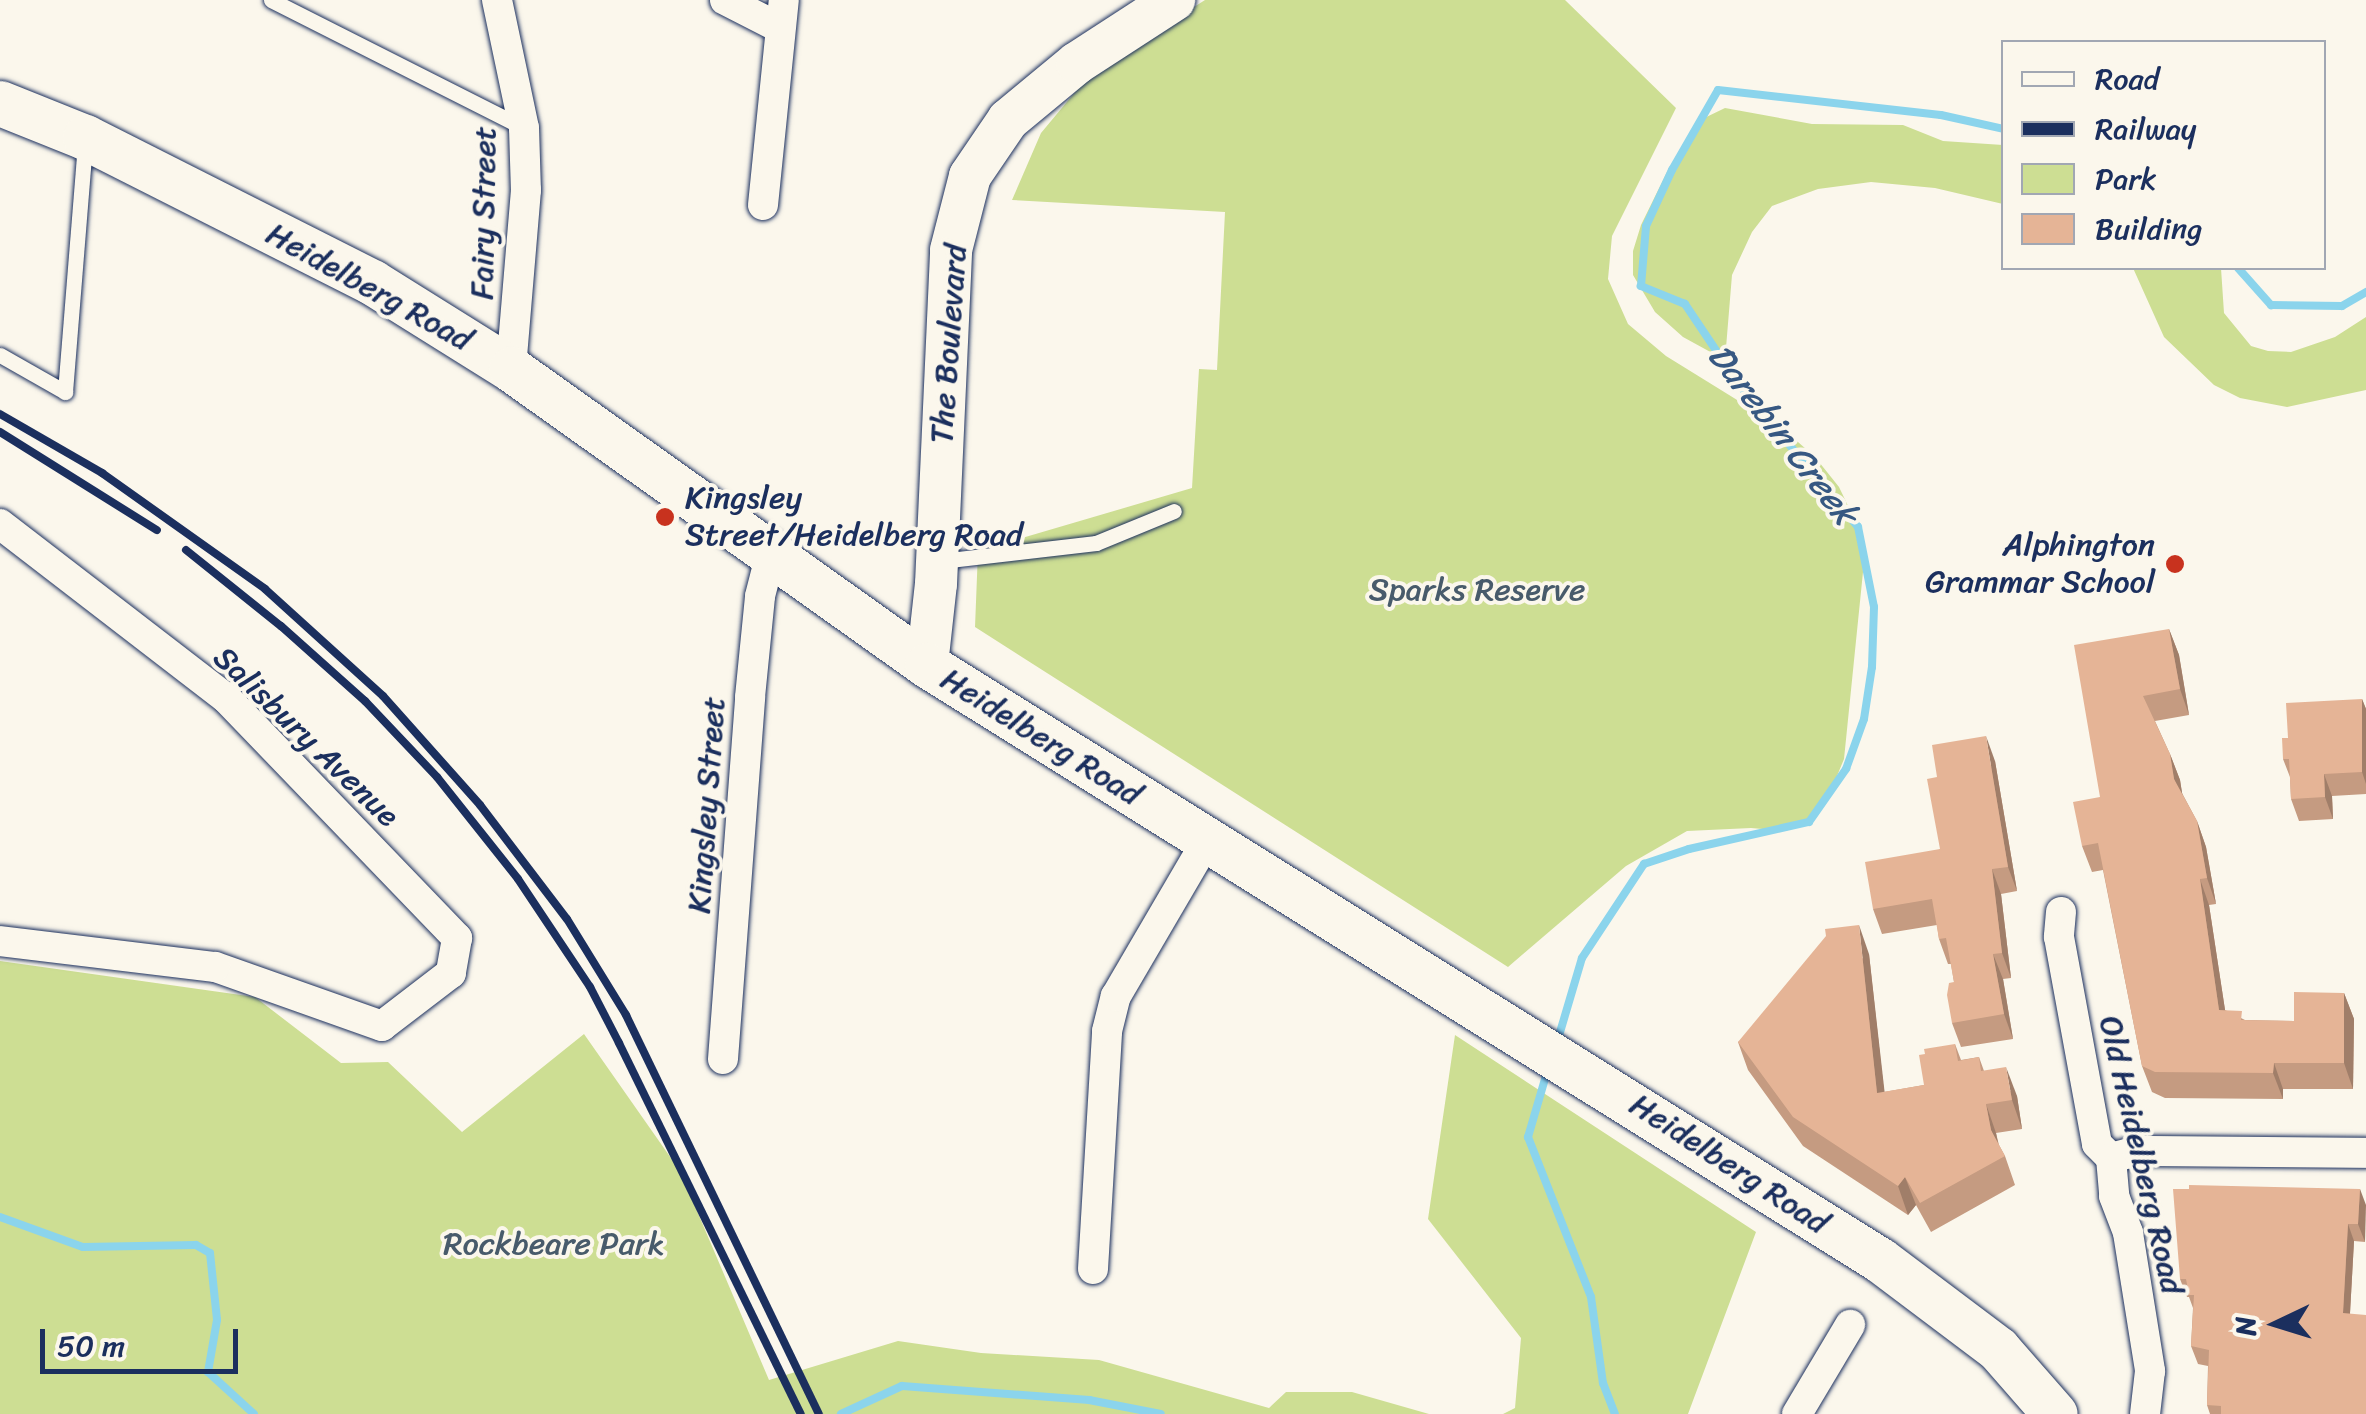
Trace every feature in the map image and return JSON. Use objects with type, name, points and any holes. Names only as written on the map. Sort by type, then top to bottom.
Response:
[{"type":"main road","name":"Heidelberg Road","points":[[0,103],[85,137],[372,282],[511,369],[770,557],[927,665],[1880,1260],[1998,1349],[2055,1414]]},
{"type":"street","name":"Fairy Street","points":[[497,0],[524,128],[526,190],[511,369]]},
{"type":"street","points":[[725,0],[782,14],[762,205]]},
{"type":"street","name":"The Boulevard","points":[[927,665],[937,561],[952,250],[970,176],[1008,120],[1076,63],[1174,0]]},
{"type":"street","name":"Salisbury Avenue","points":[[0,524],[227,699],[457,938],[451,973],[382,1026],[214,967],[0,941]]},
{"type":"street","name":"Kingsley Street","points":[[723,1059],[750,697],[760,596],[770,557]]},
{"type":"street","points":[[1093,1270],[1107,1031],[1116,996],[1206,842]]},
{"type":"street","name":"Old Heidelberg Road","points":[[2061,912],[2058,937],[2097,1144],[2111,1158],[2114,1196],[2128,1233],[2150,1371],[2145,1414]]},
{"type":"street","points":[[2111,1158],[2138,1150],[2366,1153]]},
{"type":"street","points":[[1796,1414],[1850,1325]]},
{"type":"lane","points":[[271,0],[524,128]]},
{"type":"lane","points":[[0,354],[65,392],[85,137]]},
{"type":"lane","points":[[937,561],[1096,543],[1174,511]]},
{"type":"green space","name":"Sparks Reserve","points":[[1205,0],[1565,0],[1676,108],[1612,236],[1608,279],[1628,324],[1666,356],[1781,427],[1815,457],[1839,487],[1862,535],[1863,572],[1844,759],[1825,805],[1806,824],[1785,831],[1687,831],[1626,866],[1508,967],[975,627],[978,551],[1192,488],[1199,369],[1217,370],[1225,212],[1012,200],[1041,133],[1091,73]]},
{"type":"green space","points":[[1725,108],[1812,124],[1903,125],[1943,141],[2001,145],[2001,204],[1935,188],[1871,182],[1818,189],[1772,206],[1752,232],[1732,275],[1725,360],[1683,337],[1655,312],[1633,275],[1633,251],[1641,225],[1696,122]]},
{"type":"green space","points":[[2134,270],[2221,270],[2224,313],[2251,346],[2291,352],[2335,337],[2366,317],[2366,390],[2287,407],[2240,398],[2214,385],[2164,337]]},
{"type":"green space","name":"Rockbeare Park","points":[[0,961],[255,997],[341,1063],[388,1062],[462,1132],[584,1034],[680,1171],[769,1380],[898,1341],[981,1353],[1099,1360],[1269,1408],[1286,1392],[1352,1392],[1429,1414],[0,1414]]},
{"type":"green space","points":[[1455,1035],[1756,1232],[1688,1414],[1503,1414],[1515,1408],[1521,1338],[1428,1219]]},
{"type":"building","points":[[2169,629],[2180,689],[2143,696],[2170,754],[2174,779],[2197,821],[2207,878],[2200,879],[2219,1010],[2242,1011],[2241,1020],[2294,1021],[2294,992],[2344,993],[2344,1063],[2274,1063],[2273,1073],[2155,1072],[2142,1066],[2098,843],[2082,846],[2073,802],[2100,797],[2074,645]]},
{"type":"building","points":[[2362,699],[2362,772],[2324,774],[2325,797],[2291,799],[2289,759],[2283,759],[2282,738],[2288,738],[2286,703]]},
{"type":"building","points":[[1986,736],[2008,867],[1992,869],[2002,953],[1993,954],[2004,1014],[1952,1023],[1947,995],[1949,983],[1954,982],[1946,938],[1939,939],[1932,899],[1873,909],[1865,862],[1940,849],[1927,779],[1937,777],[1932,745]]},
{"type":"building","points":[[1859,925],[1877,1093],[1924,1085],[1919,1055],[1925,1054],[1924,1049],[1955,1044],[1958,1061],[1979,1057],[1981,1071],[2006,1067],[2012,1100],[1986,1104],[1991,1130],[2005,1156],[1920,1203],[1905,1177],[1898,1186],[1793,1117],[1738,1042],[1826,936],[1825,929]]},
{"type":"building","points":[[2189,1185],[2360,1189],[2358,1224],[2348,1224],[2343,1313],[2366,1315],[2366,1414],[2221,1414],[2221,1406],[2207,1405],[2209,1350],[2191,1346],[2194,1295],[2189,1295],[2186,1279],[2180,1279],[2173,1189],[2189,1189]]},
{"type":"waterway","name":"Darebin Creek","points":[[1558,1039],[1582,958],[1644,864],[1689,849],[1809,822],[1846,769],[1864,719],[1872,667],[1874,607],[1858,527],[1740,386],[1685,304],[1641,286],[1646,226],[1672,170],[1718,90],[1941,115],[2001,128]]},
{"type":"waterway","name":"Darebin Creek","points":[[2240,270],[2271,305],[2342,306],[2366,292]]},
{"type":"waterway","name":"Darebin Creek","points":[[1547,1072],[1528,1137],[1591,1297],[1603,1383],[1615,1414]]},
{"type":"waterway","name":"Darebin Creek","points":[[0,1217],[83,1247],[196,1245],[210,1253],[217,1320],[208,1372],[254,1414]]},
{"type":"waterway","name":"Darebin Creek","points":[[841,1414],[902,1386],[1089,1400],[1161,1414]]},
{"type":"railway","points":[[0,414],[102,473],[265,589],[383,696],[480,805],[567,919],[626,1015],[819,1414]]},
{"type":"railway","points":[[0,432],[157,530]]},
{"type":"railway","points":[[186,550],[281,626],[365,701],[437,777],[518,879],[590,987],[801,1414]]},
{"type":"place","name":"Kingsley Street/Heidelberg Road","points":[[665,517]]},
{"type":"place","name":"Alphington Grammar School","points":[[2175,564]]}]
